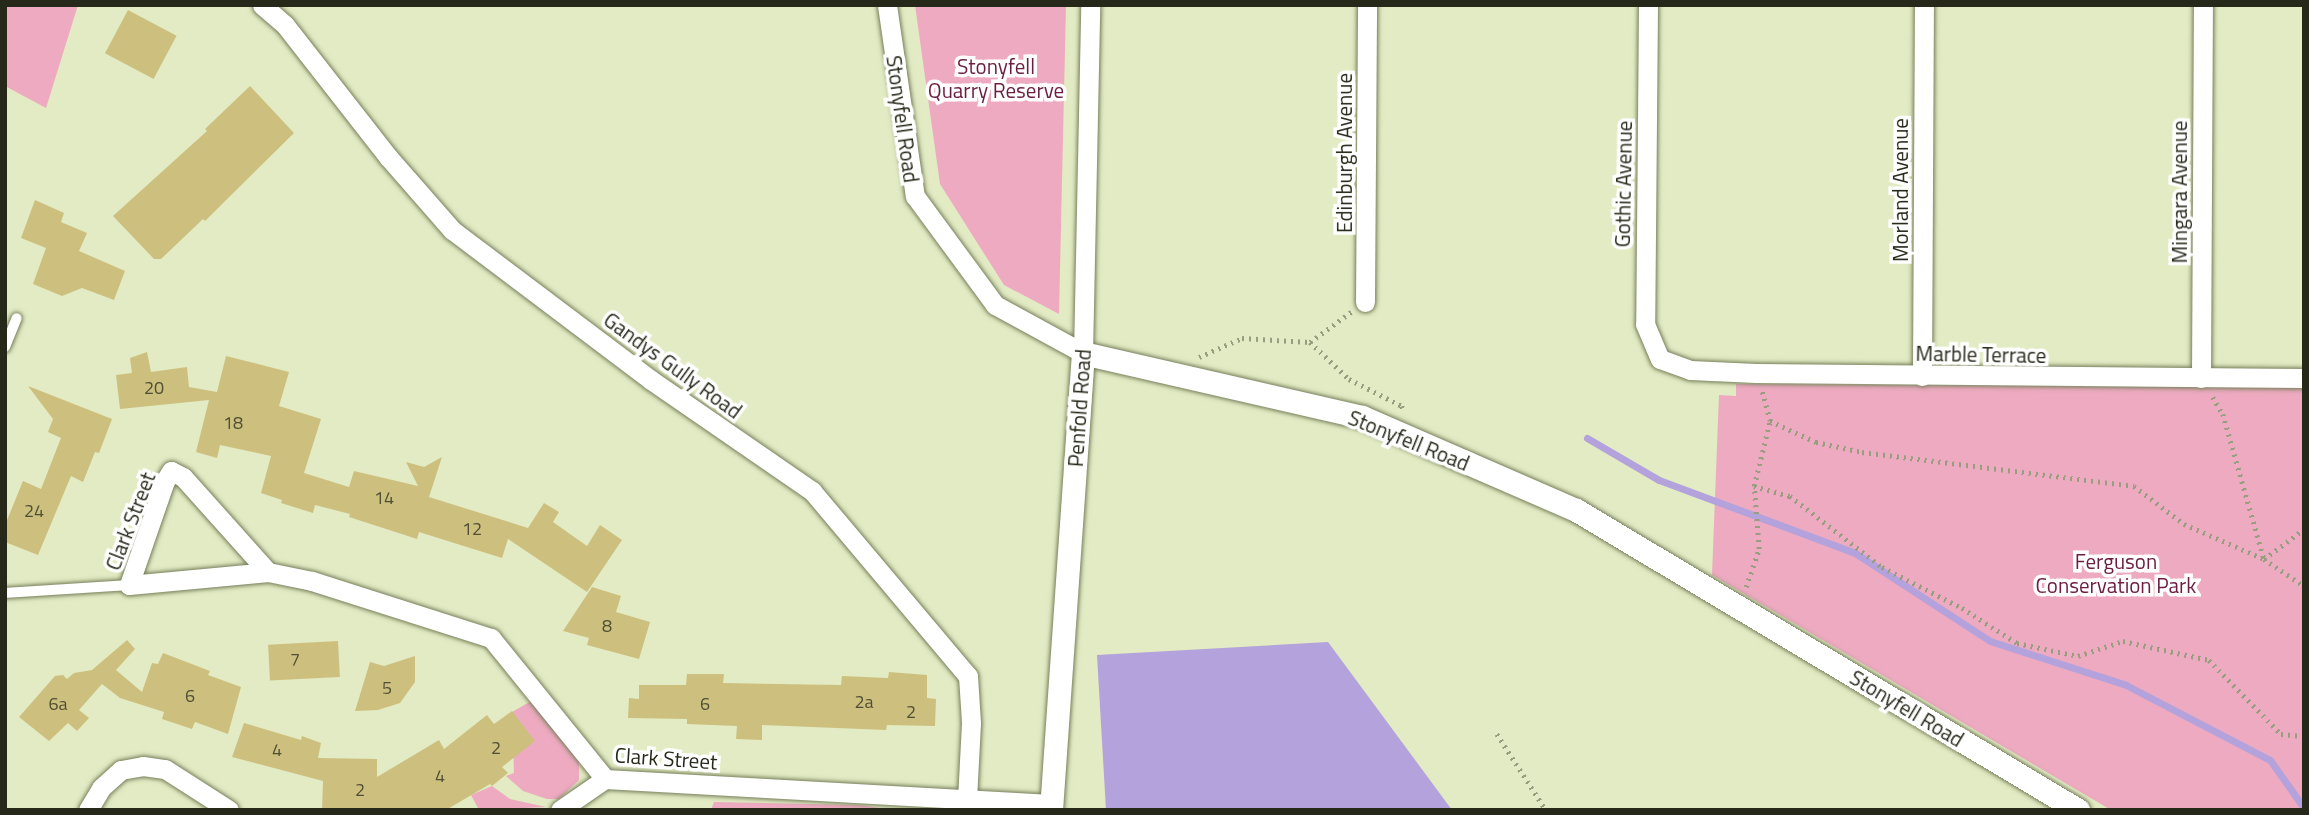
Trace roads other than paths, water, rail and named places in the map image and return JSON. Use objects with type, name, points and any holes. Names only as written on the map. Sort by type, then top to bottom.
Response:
[{"type":"street","name":"Gandys Gully Road","points":[[262,5],[285,26],[389,158],[452,230],[652,380],[811,491],[899,598],[968,676],[971,723],[965,805]]},
{"type":"street","name":"Stonyfell Road","points":[[887,5],[915,196],[995,305],[1083,353],[1362,417],[1576,510],[2078,810]]},
{"type":"street","name":"Penfold Road","points":[[1051,807],[1083,353],[1090,5]]},
{"type":"street","name":"Edinburgh Avenue","points":[[1365,302],[1367,5]]},
{"type":"street","name":"Gothic Avenue","points":[[1648,5],[1645,324],[1660,359]]},
{"type":"street","name":"Morland Avenue","points":[[1922,376],[1924,5]]},
{"type":"street","name":"Mingara Avenue","points":[[2201,378],[2203,5]]},
{"type":"street","name":"Marble Terrace","points":[[1660,359],[1689,370],[1756,373],[2304,378]]},
{"type":"street","name":"Clark Street","points":[[268,572],[183,477],[171,471],[165,481],[130,585],[268,572],[312,581],[491,638],[605,779],[965,805],[1051,807]]},
{"type":"street","points":[[88,810],[101,788],[121,770],[144,766],[165,769],[229,810]]},
{"type":"street","points":[[560,810],[605,779]]},
{"type":"lane","points":[[5,347],[17,318]]},
{"type":"lane","points":[[5,593],[130,585]]},
{"type":"waterway","points":[[1587,438],[1659,480],[1855,553],[1990,641],[2126,685],[2270,760],[2304,808]]},
{"type":"park label","name":"Stonyfell Quarry Reserve","points":[[996,78]]},
{"type":"park label","name":"Ferguson Conservation Park","points":[[2116,573]]}]
